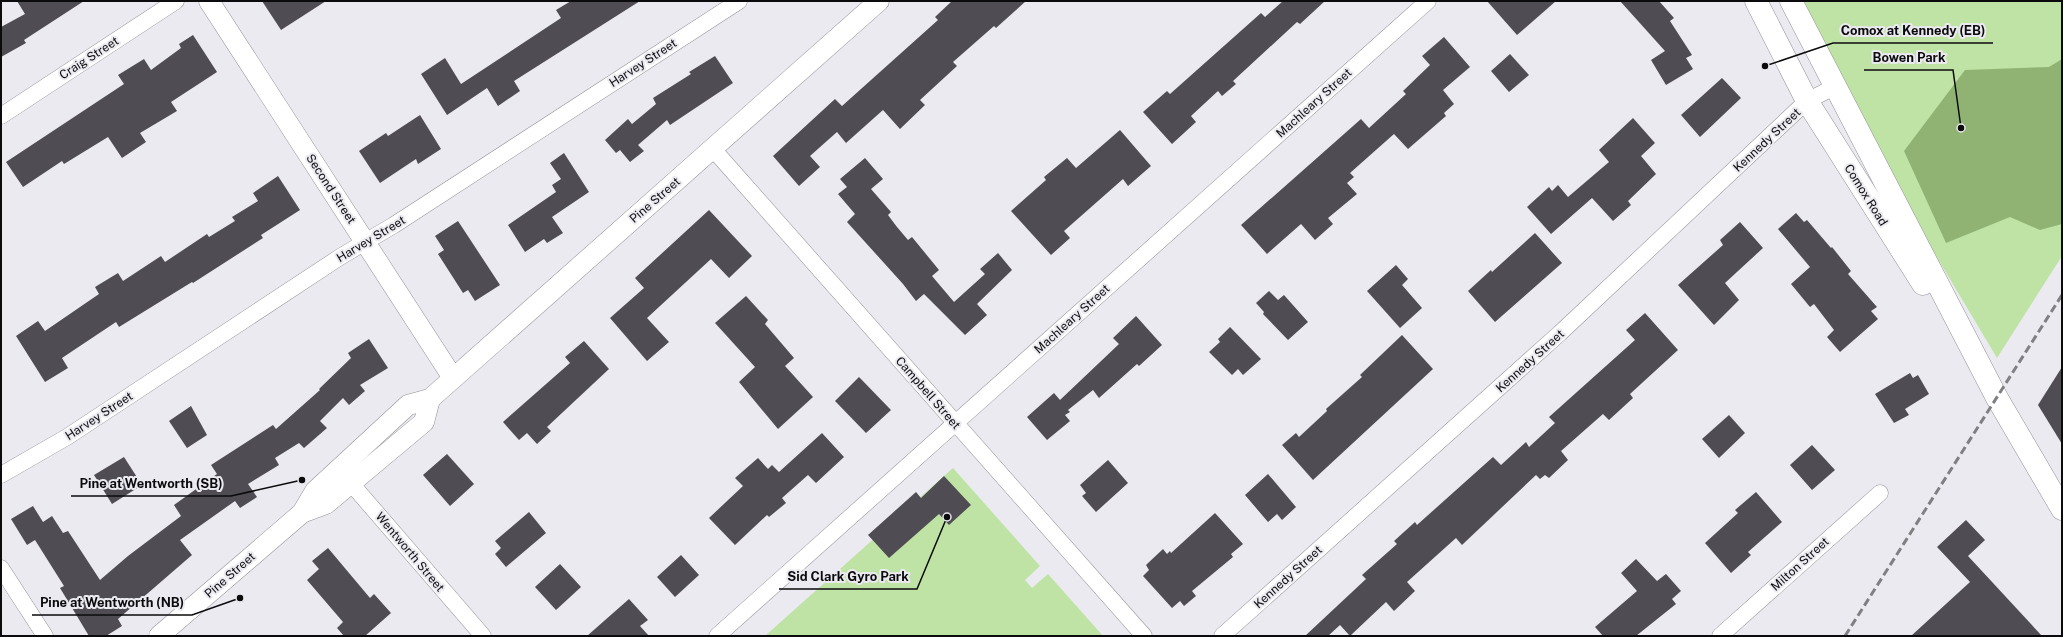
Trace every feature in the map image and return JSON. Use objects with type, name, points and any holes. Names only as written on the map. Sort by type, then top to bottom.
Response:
[{"type":"main road","name":"Comox Road","points":[[1756,1],[1807,101],[1960,342],[1988,382]]},
{"type":"main road","name":"Comox Road","points":[[1791,1],[1988,382],[2062,509]]},
{"type":"street","name":"Craig Street","points":[[1,116],[176,1]]},
{"type":"street","name":"Second Street","points":[[209,1],[366,241],[453,378]]},
{"type":"street","name":"Harvey Street","points":[[1,474],[67,437],[366,241],[401,221],[739,1]]},
{"type":"street","name":"Pine Street","points":[[159,636],[302,513],[315,491],[338,468],[408,405],[430,399],[879,1]]},
{"type":"street","name":"Machleary Street","points":[[717,636],[1428,1]]},
{"type":"street","name":"Kennedy Street","points":[[1222,636],[1560,333],[1807,101],[1836,86]]},
{"type":"street","name":"Campbell Street","points":[[713,149],[1144,636]]},
{"type":"street","name":"Pine Street","points":[[302,513],[326,504],[352,484],[424,422],[430,399]]},
{"type":"street","name":"Wentworth Street","points":[[338,468],[483,636]]},
{"type":"street","name":"Milton Street","points":[[1720,636],[1880,493]]},
{"type":"street","points":[[1,568],[45,636]]},
{"type":"green space","points":[[1784,1],[2062,1],[2062,256],[1997,358]]},
{"type":"green space","points":[[2062,59],[2062,224],[2040,230],[2010,217],[1946,243],[1904,151],[1965,70],[2049,67]]},
{"type":"green space","points":[[953,468],[1040,566],[1025,580],[1032,588],[1048,574],[1103,636],[765,636]]},
{"type":"building","points":[[17,1],[84,1],[24,40],[26,43],[1,57],[1,27],[25,14]]},
{"type":"building","points":[[262,1],[326,1],[281,30]]},
{"type":"building","points":[[571,1],[640,1],[514,81],[520,91],[498,106],[487,88],[447,115],[421,74],[445,58],[461,84],[561,18],[556,10]]},
{"type":"building","points":[[952,1],[1026,1],[996,28],[994,26],[953,62],[957,66],[920,100],[925,105],[900,129],[883,110],[846,143],[837,132],[810,156],[820,167],[799,186],[773,156],[835,99],[842,106],[938,20],[935,17]]},
{"type":"building","points":[[1283,1],[1325,1],[1300,24],[1297,22],[1233,81],[1236,84],[1222,96],[1218,91],[1191,116],[1196,122],[1172,144],[1143,112],[1167,91],[1170,94],[1261,13],[1265,17]]},
{"type":"building","points":[[1487,1],[1556,1],[1517,35]]},
{"type":"building","points":[[1620,1],[1659,1],[1674,18],[1670,21],[1692,55],[1686,58],[1693,69],[1666,85],[1651,60],[1665,51]]},
{"type":"building","points":[[193,35],[217,72],[171,102],[177,111],[140,133],[146,142],[122,158],[108,137],[64,164],[62,161],[23,187],[6,162],[124,84],[118,75],[144,59],[151,70],[181,48],[179,44]]},
{"type":"building","points":[[1444,37],[1470,67],[1443,90],[1454,104],[1444,113],[1446,116],[1408,149],[1394,134],[1350,173],[1354,177],[1347,183],[1357,194],[1328,218],[1333,224],[1315,240],[1301,224],[1267,254],[1241,225],[1361,119],[1369,128],[1406,94],[1403,91],[1430,65],[1422,56]]},
{"type":"building","points":[[1510,54],[1529,75],[1509,92],[1491,71]]},
{"type":"building","points":[[715,56],[733,83],[670,125],[667,120],[638,145],[644,151],[630,162],[620,150],[616,153],[605,140],[628,119],[632,124],[656,104],[653,98],[691,74],[689,72]]},
{"type":"building","points":[[1722,78],[1741,98],[1700,137],[1681,115]]},
{"type":"building","points":[[420,115],[441,149],[418,164],[416,159],[380,183],[359,151],[386,133],[388,136]]},
{"type":"building","points":[[1633,118],[1655,143],[1641,156],[1656,174],[1628,201],[1631,205],[1613,221],[1592,198],[1551,234],[1527,207],[1549,187],[1552,191],[1558,185],[1568,197],[1609,162],[1599,150]]},
{"type":"building","points":[[1120,130],[1151,166],[1128,186],[1123,179],[1064,231],[1070,238],[1051,255],[1011,211],[1046,180],[1044,177],[1067,158],[1076,168]]},
{"type":"building","points":[[564,153],[589,192],[552,217],[563,233],[547,243],[544,239],[525,252],[508,225],[556,192],[552,185],[561,179],[550,163]]},
{"type":"building","points":[[865,158],[883,179],[871,189],[891,212],[888,215],[897,227],[908,240],[912,237],[939,270],[932,276],[954,302],[985,274],[980,269],[998,253],[1012,270],[977,304],[987,315],[965,335],[924,294],[916,301],[903,284],[847,222],[855,214],[838,194],[847,187],[840,179]]},
{"type":"building","points":[[278,176],[300,210],[261,235],[263,238],[193,283],[192,282],[119,327],[116,322],[62,358],[68,368],[45,382],[16,336],[38,321],[45,331],[99,294],[95,287],[118,273],[123,281],[161,256],[165,262],[207,234],[209,237],[235,221],[232,217],[258,201],[253,193]]},
{"type":"building","points":[[709,210],[752,256],[729,278],[711,259],[647,318],[669,342],[647,361],[610,318],[644,288],[635,278]]},
{"type":"building","points":[[1796,213],[1804,222],[1807,220],[1831,248],[1832,247],[1851,271],[1848,274],[1877,307],[1871,311],[1878,319],[1840,352],[1827,337],[1834,330],[1814,304],[1810,307],[1791,284],[1810,267],[1778,229]]},
{"type":"building","points":[[458,221],[500,285],[475,301],[468,290],[463,293],[438,254],[444,250],[435,236]]},
{"type":"building","points":[[1740,222],[1763,248],[1725,283],[1739,300],[1714,325],[1678,285],[1723,245],[1720,240]]},
{"type":"building","points":[[1535,233],[1562,263],[1495,322],[1468,291],[1491,270],[1492,272]]},
{"type":"building","points":[[1396,265],[1408,279],[1402,285],[1422,308],[1400,328],[1367,291]]},
{"type":"building","points":[[1269,291],[1278,300],[1284,295],[1308,322],[1288,340],[1263,314],[1264,312],[1256,303]]},
{"type":"building","points":[[746,296],[768,320],[765,324],[794,358],[785,366],[813,397],[778,429],[739,382],[755,367],[715,323]]},
{"type":"building","points":[[1645,313],[1678,350],[1630,394],[1633,398],[1609,420],[1603,414],[1561,451],[1568,460],[1549,478],[1545,475],[1540,479],[1536,475],[1462,545],[1456,538],[1407,582],[1415,591],[1394,611],[1386,602],[1350,636],[1340,625],[1328,636],[1305,636],[1366,579],[1362,575],[1397,544],[1394,541],[1415,522],[1417,525],[1493,457],[1501,465],[1526,442],[1529,447],[1555,423],[1549,417],[1635,340],[1626,330]]},
{"type":"building","points":[[1136,316],[1162,345],[1139,366],[1137,364],[1099,398],[1093,390],[1068,410],[1070,412],[1065,415],[1070,421],[1047,440],[1027,417],[1054,393],[1060,400],[1119,344],[1113,338]]},
{"type":"building","points":[[1230,327],[1261,359],[1243,375],[1238,369],[1232,375],[1209,352],[1220,342],[1218,339]]},
{"type":"building","points":[[1402,335],[1433,369],[1313,480],[1282,445],[1296,433],[1299,437],[1327,411],[1326,409],[1362,377],[1360,375]]},
{"type":"building","points":[[369,339],[388,368],[360,385],[365,391],[349,405],[343,398],[320,421],[327,428],[304,448],[299,443],[275,458],[279,465],[248,484],[257,497],[240,508],[235,501],[180,540],[192,555],[118,619],[122,626],[106,636],[89,636],[60,588],[64,586],[35,540],[27,545],[11,519],[33,506],[43,522],[52,516],[63,533],[68,531],[100,580],[128,556],[181,516],[174,505],[217,474],[211,465],[273,425],[276,429],[320,390],[319,389],[351,358],[348,353]]},
{"type":"building","points":[[584,341],[609,369],[547,427],[551,431],[537,444],[527,433],[519,440],[503,422],[570,363],[565,357]]},
{"type":"building","points":[[2062,367],[2062,444],[2038,405]]},
{"type":"building","points":[[1910,373],[1913,378],[1918,375],[1929,394],[1905,409],[1909,415],[1894,423],[1875,394]]},
{"type":"building","points":[[859,377],[891,410],[866,433],[835,401]]},
{"type":"building","points":[[191,406],[207,435],[187,448],[169,421]]},
{"type":"building","points":[[1729,415],[1745,433],[1719,458],[1702,439]]},
{"type":"building","points":[[822,433],[844,457],[816,483],[808,475],[782,498],[786,503],[769,517],[767,515],[735,545],[709,518],[743,486],[735,478],[758,458],[768,469],[772,465],[779,472]]},
{"type":"building","points":[[1812,445],[1835,470],[1812,490],[1790,465]]},
{"type":"building","points":[[447,454],[474,484],[450,506],[423,475]]},
{"type":"building","points":[[124,457],[142,485],[112,504],[94,475]]},
{"type":"building","points":[[1108,460],[1128,483],[1096,512],[1082,496],[1086,493],[1080,485]]},
{"type":"building","points":[[1268,474],[1296,507],[1282,520],[1277,514],[1268,522],[1245,495]]},
{"type":"building","points":[[944,476],[971,505],[949,525],[939,514],[889,558],[868,535],[916,492],[921,498]]},
{"type":"building","points":[[1756,492],[1782,522],[1748,552],[1751,555],[1731,573],[1705,543],[1738,513],[1735,510]]},
{"type":"building","points":[[529,512],[546,533],[506,567],[495,554],[501,548],[495,541]]},
{"type":"building","points":[[1215,513],[1243,544],[1231,554],[1233,557],[1192,591],[1196,596],[1184,606],[1180,601],[1172,608],[1143,576],[1149,570],[1146,565],[1163,549],[1167,554],[1170,551],[1171,553]]},
{"type":"building","points":[[1966,520],[1985,540],[1968,556],[2042,636],[1911,636],[1970,582],[1937,547]]},
{"type":"building","points":[[328,548],[370,598],[374,594],[391,613],[365,636],[344,636],[337,628],[343,622],[307,580],[319,569],[312,561]]},
{"type":"building","points":[[681,555],[699,575],[675,597],[657,577]]},
{"type":"building","points":[[1636,559],[1657,581],[1666,574],[1681,591],[1672,599],[1676,604],[1636,636],[1603,636],[1595,627],[1637,591],[1621,573]]},
{"type":"building","points":[[560,564],[581,587],[556,610],[535,587]]},
{"type":"building","points":[[629,599],[648,620],[640,626],[649,636],[587,636]]},
{"type":"railway","points":[[1845,636],[2062,295]]},
{"type":"place","name":"Comox at Kennedy (EB)","points":[[1765,66]]},
{"type":"place","name":"Bowen Park","points":[[1961,128]]},
{"type":"place","name":"Pine at Wentworth (SB)","points":[[302,480]]},
{"type":"place","name":"Sid Clark Gyro Park","points":[[947,517]]},
{"type":"place","name":"Pine at Wentworth (NB)","points":[[240,598]]}]
